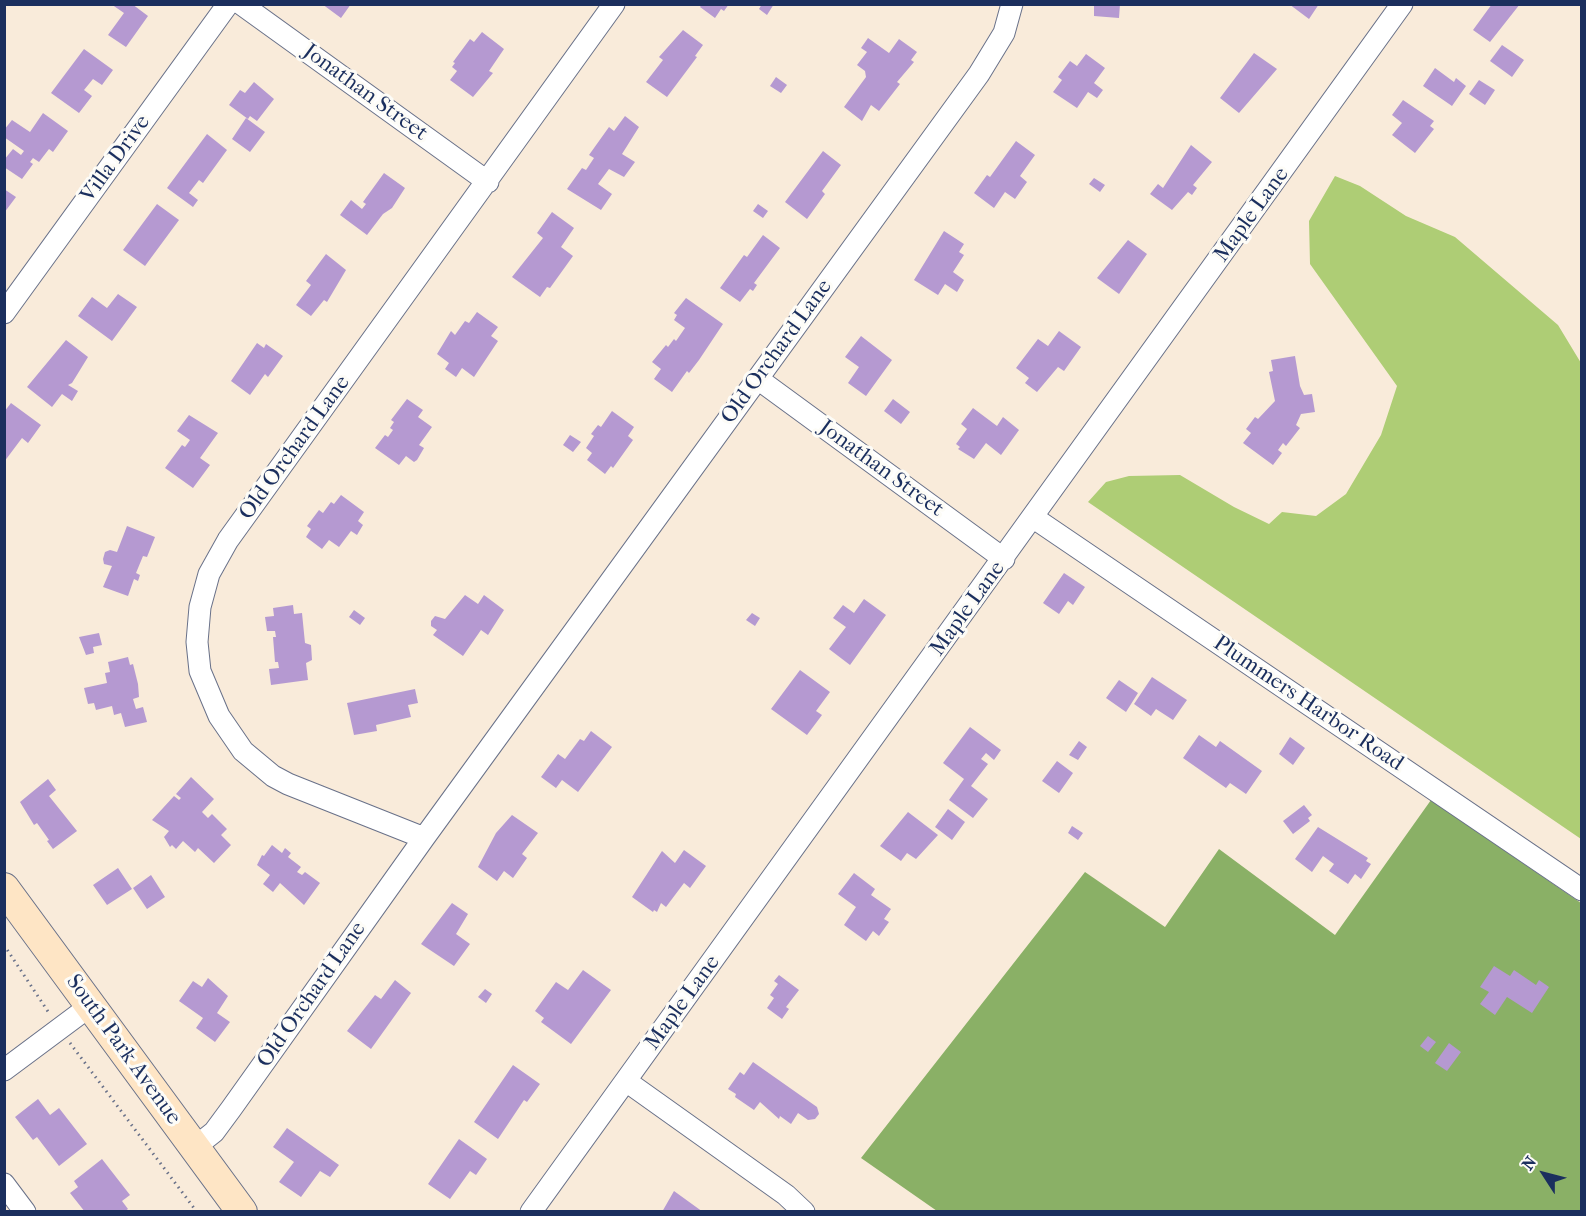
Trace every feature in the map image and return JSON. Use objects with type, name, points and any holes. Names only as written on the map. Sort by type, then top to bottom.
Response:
[{"type":"main road","name":"South Park Avenue","points":[[4,888],[242,1212]]},
{"type":"street","name":"Villa Drive","points":[[4,313],[228,4]]},
{"type":"street","name":"Jonathan Street","points":[[242,4],[489,182]]},
{"type":"street","name":"Old Orchard Lane","points":[[424,838],[273,776],[243,751],[229,734],[205,688],[198,657],[198,624],[209,574],[228,540],[489,182],[614,4]]},
{"type":"street","name":"Old Orchard Lane","points":[[195,1147],[214,1132],[231,1109],[424,838],[979,74],[1004,33],[1012,4]]},
{"type":"street","name":"Maple Lane","points":[[531,1212],[1034,518],[1402,4]]},
{"type":"street","name":"Jonathan Street","points":[[758,379],[1004,559]]},
{"type":"street","name":"Plummers Harbor Road","points":[[1034,518],[1581,890]]},
{"type":"street","points":[[4,1070],[90,1006]]},
{"type":"street","points":[[626,1081],[786,1195],[804,1212]]},
{"type":"street","points":[[4,1184],[25,1212]]},
{"type":"path","points":[[4,945],[59,1029],[197,1212]]},
{"type":"green space","points":[[1335,176],[1360,186],[1406,216],[1455,237],[1558,325],[1581,363],[1581,839],[1088,502],[1106,482],[1129,476],[1180,475],[1234,507],[1269,524],[1282,512],[1316,516],[1346,494],[1381,435],[1397,386],[1310,264],[1309,221]]},
{"type":"green space","points":[[1431,800],[1581,903],[1581,1211],[937,1211],[861,1158],[1085,872],[1165,927],[1219,849],[1335,935]]},
{"type":"building","points":[[111,4],[132,4],[148,16],[126,47],[108,35],[124,13]]},
{"type":"building","points":[[322,4],[351,4],[341,18]]},
{"type":"building","points":[[702,4],[729,4],[724,11],[721,9],[715,18],[700,7]]},
{"type":"building","points":[[762,4],[774,4],[767,15],[759,9]]},
{"type":"building","points":[[1094,4],[1120,4],[1119,18],[1094,16]]},
{"type":"building","points":[[1289,4],[1319,4],[1309,19]]},
{"type":"building","points":[[1492,4],[1520,4],[1490,42],[1473,30]]},
{"type":"building","points":[[683,30],[703,45],[695,56],[697,57],[667,97],[646,82],[663,60],[659,57]]},
{"type":"building","points":[[482,32],[504,49],[489,71],[493,73],[473,97],[450,80],[457,71],[452,67],[455,63],[453,62],[470,39],[474,42]]},
{"type":"building","points":[[868,38],[889,53],[899,39],[917,52],[911,60],[914,62],[897,82],[900,84],[879,111],[871,105],[862,121],[844,107],[866,77],[865,71],[857,65],[867,52],[861,48]]},
{"type":"building","points":[[1502,45],[1524,60],[1512,77],[1490,61]]},
{"type":"building","points":[[84,49],[113,70],[102,85],[93,79],[84,90],[92,96],[79,113],[51,93]]},
{"type":"building","points":[[1254,53],[1277,69],[1239,113],[1220,98]]},
{"type":"building","points":[[1086,54],[1105,68],[1094,83],[1103,90],[1097,98],[1088,92],[1077,108],[1053,92],[1062,80],[1058,77],[1070,61],[1077,66]]},
{"type":"building","points":[[1435,68],[1454,82],[1456,78],[1466,86],[1452,106],[1423,86]]},
{"type":"building","points":[[776,77],[787,85],[781,93],[770,86]]},
{"type":"building","points":[[1479,80],[1495,90],[1485,105],[1469,94]]},
{"type":"building","points":[[254,82],[274,99],[257,121],[250,116],[248,119],[229,105],[240,90],[245,93]]},
{"type":"building","points":[[1403,100],[1434,121],[1430,126],[1434,129],[1415,153],[1392,135],[1402,123],[1392,115]]},
{"type":"building","points":[[43,113],[68,131],[53,152],[49,149],[39,162],[33,158],[30,162],[33,164],[22,179],[4,167],[4,160],[13,149],[21,155],[24,151],[4,137],[4,130],[12,120],[30,132]]},
{"type":"building","points":[[625,116],[639,127],[622,154],[635,162],[624,177],[609,169],[598,184],[612,194],[601,210],[567,189],[582,168],[586,170],[594,158],[589,155],[609,127],[614,131]]},
{"type":"building","points":[[246,118],[265,132],[250,152],[232,139]]},
{"type":"building","points":[[207,134],[227,150],[203,183],[199,180],[189,193],[198,200],[193,207],[167,188]]},
{"type":"building","points":[[1016,141],[1035,155],[1020,176],[1027,182],[1015,199],[1005,192],[994,208],[974,193],[987,175],[990,177]]},
{"type":"building","points":[[1191,145],[1212,162],[1193,185],[1197,188],[1192,195],[1188,192],[1172,210],[1150,194],[1158,184],[1163,188]]},
{"type":"building","points":[[823,151],[841,165],[822,191],[825,194],[807,219],[785,202]]},
{"type":"building","points":[[384,173],[405,188],[392,208],[383,214],[367,235],[340,215],[351,200],[362,209],[366,204],[363,202]]},
{"type":"building","points":[[1094,178],[1105,185],[1100,192],[1089,184]]},
{"type":"building","points":[[4,189],[16,197],[4,213]]},
{"type":"building","points":[[157,204],[179,220],[145,266],[123,250]]},
{"type":"building","points":[[758,204],[768,211],[763,218],[753,211]]},
{"type":"building","points":[[552,212],[574,228],[561,247],[573,256],[550,288],[547,287],[540,297],[512,277],[543,238],[537,233]]},
{"type":"building","points":[[944,231],[964,244],[959,252],[964,255],[953,272],[964,280],[957,292],[945,284],[938,295],[914,280]]},
{"type":"building","points":[[763,235],[780,248],[754,283],[757,285],[753,291],[750,289],[740,302],[720,288],[744,255],[747,257]]},
{"type":"building","points":[[1128,240],[1147,254],[1119,294],[1097,278]]},
{"type":"building","points":[[326,254],[346,270],[327,302],[324,300],[311,316],[296,305],[311,285],[306,281]]},
{"type":"building","points":[[118,294],[137,307],[112,341],[78,316],[92,297],[107,308]]},
{"type":"building","points":[[686,298],[723,324],[699,360],[689,373],[687,371],[672,392],[654,379],[661,369],[652,362],[666,345],[668,347],[674,339],[676,341],[685,328],[674,320],[677,315],[674,313]]},
{"type":"building","points":[[477,312],[498,327],[491,336],[498,341],[474,377],[462,368],[456,377],[445,369],[449,363],[437,354],[451,331],[455,335],[465,321],[469,323]]},
{"type":"building","points":[[1059,331],[1081,347],[1064,371],[1058,367],[1037,392],[1025,383],[1029,378],[1016,368],[1038,339],[1048,346]]},
{"type":"building","points":[[861,336],[892,360],[866,396],[848,383],[859,367],[845,357]]},
{"type":"building","points":[[66,340],[88,357],[72,383],[68,385],[78,391],[72,401],[62,394],[52,407],[27,387]]},
{"type":"building","points":[[257,343],[264,348],[266,344],[283,356],[268,377],[265,374],[250,395],[231,381]]},
{"type":"building","points":[[1295,356],[1300,386],[1304,395],[1312,394],[1315,412],[1301,414],[1296,425],[1300,428],[1286,446],[1283,443],[1278,450],[1282,453],[1273,465],[1243,443],[1251,433],[1246,429],[1255,417],[1258,419],[1275,401],[1269,372],[1273,371],[1271,360]]},
{"type":"building","points":[[407,399],[423,410],[418,417],[432,427],[419,445],[424,448],[417,460],[414,462],[406,456],[399,465],[375,448],[385,435],[388,437],[393,430],[390,428],[394,422],[391,420]]},
{"type":"building","points":[[893,399],[910,412],[901,424],[884,411]]},
{"type":"building","points":[[11,403],[41,425],[28,443],[22,438],[4,462],[4,412]]},
{"type":"building","points":[[973,408],[997,426],[1003,417],[1019,430],[1001,455],[986,443],[974,459],[958,449],[960,447],[956,444],[967,429],[961,424]]},
{"type":"building","points":[[612,411],[634,427],[628,436],[633,440],[613,468],[611,466],[605,474],[587,460],[592,453],[586,448],[594,436],[591,434],[598,425],[601,427]]},
{"type":"building","points":[[189,415],[218,433],[200,458],[210,465],[193,488],[165,468],[182,445],[185,447],[190,440],[177,431]]},
{"type":"building","points":[[570,435],[581,442],[573,452],[563,445]]},
{"type":"building","points":[[341,495],[364,512],[358,521],[363,525],[357,535],[351,531],[339,547],[329,540],[322,549],[306,537],[311,529],[307,526],[319,510],[323,513],[331,502],[334,504]]},
{"type":"building","points":[[127,526],[155,537],[147,557],[143,556],[136,573],[140,575],[138,581],[134,579],[128,596],[103,587],[112,566],[104,564],[105,552],[110,550],[117,552]]},
{"type":"building","points":[[1064,573],[1085,587],[1073,605],[1068,601],[1059,614],[1043,603]]},
{"type":"building","points":[[465,595],[478,604],[484,595],[504,610],[488,635],[481,630],[463,656],[433,635],[437,630],[431,626],[431,621],[435,616],[445,619]]},
{"type":"building","points":[[864,599],[886,615],[850,665],[829,649],[846,627],[833,618],[843,605],[854,613]]},
{"type":"building","points":[[293,605],[294,614],[302,613],[305,643],[311,645],[312,660],[306,663],[308,680],[271,685],[269,669],[279,668],[278,662],[275,662],[273,637],[276,637],[275,631],[267,631],[265,617],[274,616],[273,608]]},
{"type":"building","points":[[354,610],[365,618],[360,625],[349,617]]},
{"type":"building","points":[[752,613],[760,618],[755,626],[746,620]]},
{"type":"building","points":[[99,633],[102,645],[93,647],[94,653],[86,655],[79,637]]},
{"type":"building","points":[[128,657],[130,665],[133,664],[138,684],[139,697],[133,699],[136,709],[143,707],[147,722],[125,727],[121,713],[114,715],[112,706],[96,710],[94,703],[88,704],[84,688],[107,683],[105,673],[110,672],[108,662]]},
{"type":"building","points":[[800,670],[830,692],[816,711],[822,715],[807,735],[771,709]]},
{"type":"building","points":[[1152,677],[1187,700],[1173,720],[1156,709],[1151,716],[1134,704]]},
{"type":"building","points":[[1119,680],[1138,693],[1126,712],[1106,698]]},
{"type":"building","points":[[415,689],[418,703],[408,705],[411,717],[376,725],[377,731],[354,735],[347,703]]},
{"type":"building","points":[[970,727],[1001,750],[994,760],[986,753],[981,759],[988,764],[971,786],[988,799],[973,818],[949,800],[964,779],[943,763]]},
{"type":"building","points":[[591,731],[612,747],[578,792],[562,780],[556,788],[541,777],[558,754],[565,759],[580,739],[584,741]]},
{"type":"building","points":[[1199,735],[1216,747],[1220,741],[1262,771],[1246,794],[1230,783],[1226,788],[1183,758]]},
{"type":"building","points":[[1290,737],[1305,748],[1293,765],[1279,754]]},
{"type":"building","points":[[1079,741],[1087,747],[1078,760],[1069,755]]},
{"type":"building","points":[[1057,761],[1073,773],[1059,793],[1042,781]]},
{"type":"building","points":[[191,777],[214,799],[202,812],[208,818],[212,814],[227,829],[221,835],[231,845],[214,863],[198,848],[195,852],[183,841],[176,849],[172,845],[170,847],[164,837],[169,831],[152,820],[174,796],[179,800],[181,798],[176,794]]},
{"type":"building","points":[[48,779],[56,790],[49,796],[77,831],[53,849],[47,841],[49,840],[37,823],[34,825],[20,802]]},
{"type":"building","points":[[1304,805],[1312,815],[1308,818],[1310,821],[1293,834],[1283,821]]},
{"type":"building","points":[[948,809],[965,822],[952,840],[935,827]]},
{"type":"building","points":[[908,812],[938,835],[916,859],[907,853],[901,861],[880,846]]},
{"type":"building","points":[[512,815],[538,833],[522,854],[527,858],[513,878],[504,871],[497,881],[478,867],[496,833]]},
{"type":"building","points":[[1072,826],[1083,833],[1078,840],[1068,833]]},
{"type":"building","points":[[1318,827],[1368,858],[1366,861],[1371,864],[1361,879],[1355,874],[1348,884],[1329,871],[1334,864],[1323,856],[1312,872],[1295,859]]},
{"type":"building","points":[[272,845],[282,853],[285,848],[291,853],[288,857],[301,867],[297,872],[302,875],[305,872],[320,883],[304,905],[280,883],[273,892],[263,884],[270,875],[257,865],[262,855],[264,856]]},
{"type":"building","points":[[684,850],[706,866],[690,888],[684,883],[666,907],[661,903],[657,912],[654,910],[653,912],[632,897],[662,851],[675,863]]},
{"type":"building","points":[[118,868],[132,889],[107,905],[93,885]]},
{"type":"building","points":[[854,873],[875,889],[871,895],[891,909],[884,919],[889,922],[879,936],[873,931],[866,941],[844,925],[856,907],[838,894]]},
{"type":"building","points":[[151,875],[165,897],[147,909],[133,888]]},
{"type":"building","points":[[452,903],[468,914],[456,934],[470,944],[454,966],[421,944]]},
{"type":"building","points":[[1494,966],[1510,976],[1514,970],[1536,985],[1539,980],[1549,987],[1532,1013],[1507,997],[1495,1015],[1480,1004],[1489,992],[1480,987]]},
{"type":"building","points":[[583,970],[611,990],[571,1044],[541,1022],[544,1018],[535,1011],[556,982],[568,990]]},
{"type":"building","points":[[779,975],[799,990],[786,1007],[789,1009],[782,1019],[767,1008],[774,998],[770,995],[778,984],[774,981]]},
{"type":"building","points":[[208,978],[228,996],[217,1013],[230,1022],[215,1042],[196,1028],[203,1018],[179,1001],[193,981],[202,987]]},
{"type":"building","points":[[395,980],[411,993],[371,1049],[347,1031],[375,995],[381,999]]},
{"type":"building","points":[[485,989],[492,994],[486,1003],[478,997]]},
{"type":"building","points":[[1428,1036],[1436,1042],[1428,1052],[1420,1046]]},
{"type":"building","points":[[1449,1043],[1461,1052],[1447,1071],[1435,1063]]},
{"type":"building","points":[[753,1062],[817,1107],[819,1114],[815,1119],[808,1120],[798,1113],[791,1124],[780,1116],[779,1119],[760,1102],[754,1110],[735,1097],[736,1094],[728,1089],[740,1072],[744,1075]]},
{"type":"building","points":[[513,1065],[540,1084],[527,1102],[524,1100],[498,1139],[474,1122]]},
{"type":"building","points":[[38,1099],[50,1115],[59,1108],[87,1144],[59,1166],[37,1137],[33,1140],[15,1117]]},
{"type":"building","points":[[287,1128],[339,1165],[330,1177],[320,1171],[301,1197],[279,1182],[294,1162],[273,1147]]},
{"type":"building","points":[[459,1139],[487,1159],[476,1175],[470,1171],[450,1199],[428,1184]]},
{"type":"building","points":[[102,1159],[130,1195],[122,1201],[128,1209],[124,1212],[85,1212],[70,1193],[78,1187],[74,1181]]},
{"type":"building","points":[[674,1191],[703,1212],[662,1212]]}]
